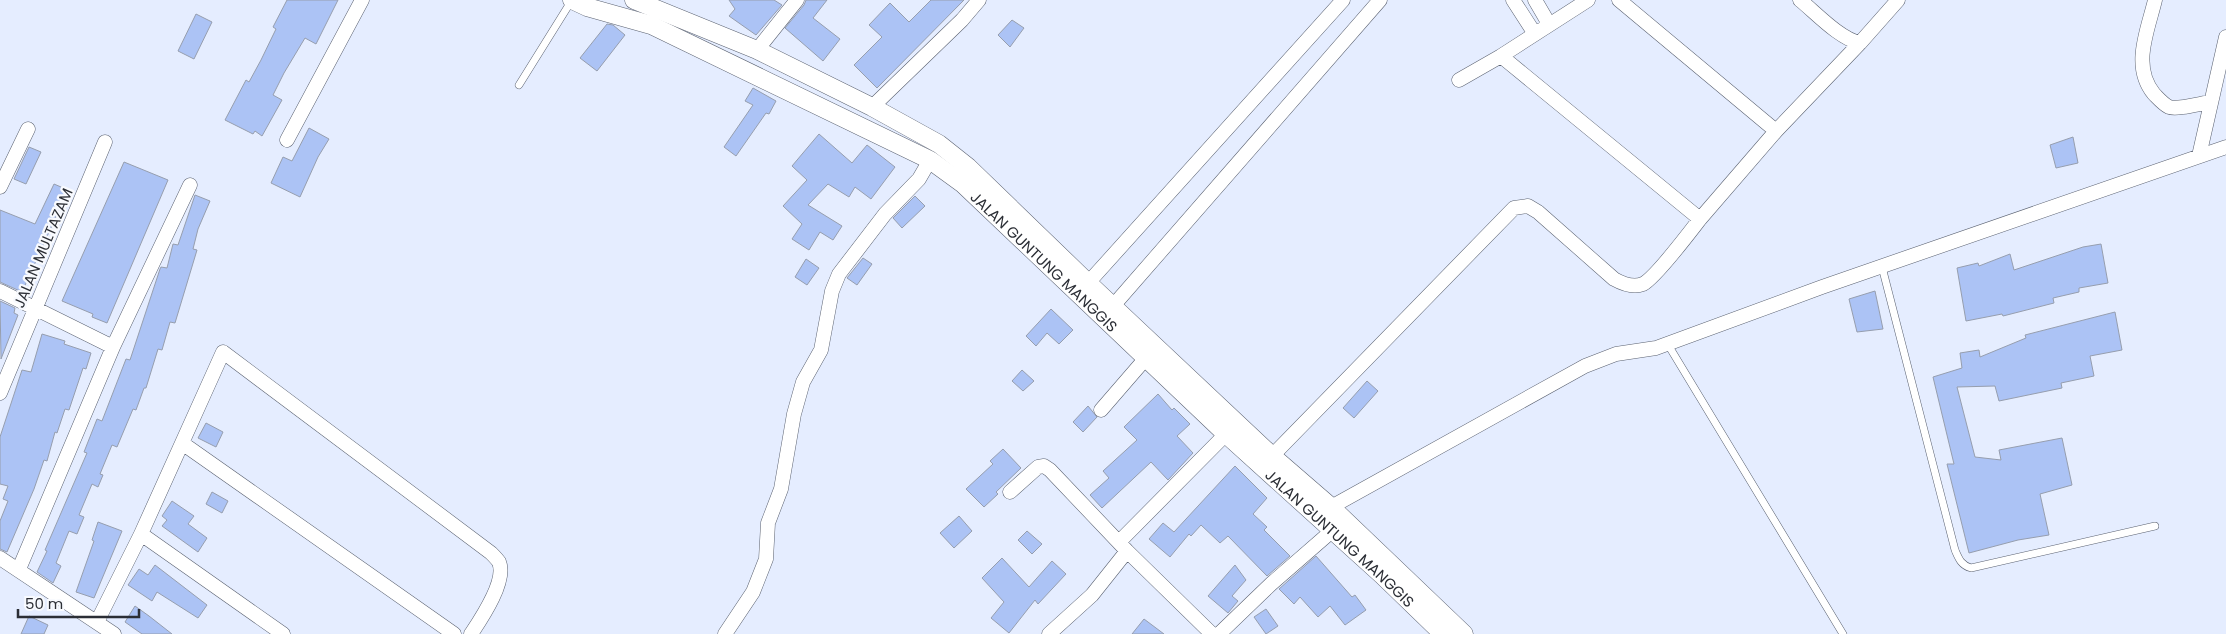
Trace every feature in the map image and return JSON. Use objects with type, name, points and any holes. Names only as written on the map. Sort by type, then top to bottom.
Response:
[{"type":"street","points":[[287,140],[362,0]]},
{"type":"street","name":"JALAN GUNTUNG MANGGIS","points":[[572,0],[651,24],[930,160],[963,184],[1226,434],[1333,530],[1443,634]]},
{"type":"street","name":"JALAN GUNTUNG MANGGIS","points":[[634,0],[757,50],[872,107],[939,144],[968,167],[1088,283],[1272,456],[1331,507],[1464,634]]},
{"type":"street","points":[[757,50],[797,0]]},
{"type":"street","points":[[872,107],[962,20],[979,0]]},
{"type":"street","points":[[1088,283],[1343,0]]},
{"type":"street","points":[[1113,306],[1380,0]]},
{"type":"street","points":[[1513,0],[1535,34]]},
{"type":"street","points":[[1535,0],[1549,24]]},
{"type":"street","points":[[1459,80],[1502,56],[1588,0]]},
{"type":"street","points":[[1619,0],[1776,131]]},
{"type":"street","points":[[1800,0],[1853,42],[1860,43]]},
{"type":"street","points":[[1272,456],[1514,208],[1528,206],[1538,212],[1614,279],[1634,286],[1648,280],[1776,131],[1898,0]]},
{"type":"street","points":[[2155,0],[2142,56],[2142,70],[2151,90],[2161,102],[2169,107],[2211,102]]},
{"type":"street","points":[[2199,156],[2226,37]]},
{"type":"street","points":[[1502,56],[1700,219]]},
{"type":"street","points":[[0,187],[28,130]]},
{"type":"street","name":"JALAN MULTAZAM","points":[[0,394],[105,142]]},
{"type":"street","points":[[1331,507],[1585,366],[1616,354],[1656,348],[1882,266],[2226,147]]},
{"type":"street","points":[[726,634],[753,592],[766,559],[768,523],[781,489],[794,414],[803,382],[821,350],[832,291],[839,274],[885,214],[918,179],[930,160]]},
{"type":"street","points":[[19,569],[113,347],[190,185]]},
{"type":"street","points":[[0,291],[36,307],[113,347]]},
{"type":"street","points":[[97,622],[141,534],[223,352],[492,553],[499,563],[500,581],[481,619],[471,634]]},
{"type":"street","points":[[1101,410],[1146,358]]},
{"type":"street","points":[[1049,634],[1092,595],[1123,547],[1226,434]]},
{"type":"street","points":[[182,443],[454,634]]},
{"type":"street","points":[[1010,492],[1038,467],[1044,466],[1050,470],[1123,547],[1212,634]]},
{"type":"street","points":[[1219,634],[1271,584],[1333,530]]},
{"type":"street","points":[[141,534],[283,634]]},
{"type":"street","points":[[0,558],[114,634]]},
{"type":"lane","points":[[519,85],[572,0]]},
{"type":"lane","points":[[1882,266],[1955,550],[1960,562],[1971,568],[2155,526]]},
{"type":"lane","points":[[1667,343],[1843,634]]},
{"type":"building","points":[[287,0],[338,0],[316,44],[305,38],[284,73],[273,95],[282,100],[262,136],[255,131],[253,134],[225,120],[246,80],[249,82],[261,60],[276,29],[273,27]]},
{"type":"building","points":[[729,0],[774,0],[782,5],[756,35],[729,16],[735,9]]},
{"type":"building","points":[[806,0],[827,0],[813,18],[840,39],[823,61],[785,28]]},
{"type":"building","points":[[931,0],[964,0],[877,88],[854,65],[882,37],[869,25],[890,3],[909,22]]},
{"type":"building","points":[[196,14],[212,22],[194,59],[178,51]]},
{"type":"building","points":[[1012,20],[1024,28],[1010,47],[998,35]]},
{"type":"building","points":[[607,24],[613,25],[625,35],[597,71],[580,58]]},
{"type":"building","points":[[753,88],[776,101],[769,114],[766,113],[736,156],[724,147],[753,105],[745,101]]},
{"type":"building","points":[[309,128],[329,139],[318,157],[300,197],[271,183],[283,157],[292,161]]},
{"type":"building","points":[[819,134],[852,163],[867,145],[895,167],[871,199],[855,187],[849,197],[828,184],[808,205],[842,226],[833,240],[820,232],[809,250],[792,239],[802,224],[783,206],[807,180],[792,166]]},
{"type":"building","points":[[2073,137],[2078,163],[2056,168],[2050,145]]},
{"type":"building","points":[[29,147],[41,152],[26,184],[14,179]]},
{"type":"building","points":[[124,162],[168,180],[107,323],[92,317],[93,314],[62,301]]},
{"type":"building","points":[[54,184],[68,190],[22,292],[0,282],[0,210],[35,224]]},
{"type":"building","points":[[195,195],[210,201],[198,229],[193,249],[197,250],[175,323],[170,322],[162,350],[158,349],[146,388],[144,388],[136,410],[133,409],[117,447],[112,445],[100,474],[103,475],[98,487],[92,484],[79,515],[84,517],[77,534],[69,531],[56,563],[61,566],[53,583],[37,572],[47,551],[45,550],[87,453],[84,452],[97,419],[102,421],[126,359],[130,360],[160,269],[161,267],[167,268],[173,244],[178,245]]},
{"type":"building","points":[[915,196],[925,206],[902,228],[893,218]]},
{"type":"building","points":[[2101,244],[2108,283],[2079,288],[2079,292],[2053,298],[2054,303],[2003,316],[2002,314],[1966,321],[1957,268],[1978,263],[1979,266],[2010,254],[2014,270],[2083,247]]},
{"type":"building","points":[[863,258],[872,264],[857,285],[847,278]]},
{"type":"building","points":[[806,259],[819,268],[807,285],[795,277]]},
{"type":"building","points":[[1875,291],[1883,329],[1857,332],[1849,299]]},
{"type":"building","points":[[0,301],[15,308],[14,313],[18,315],[1,359]]},
{"type":"building","points":[[1051,309],[1073,330],[1059,344],[1047,333],[1036,346],[1026,336]]},
{"type":"building","points":[[2115,312],[2122,350],[2090,356],[2094,376],[2061,383],[2062,388],[1999,401],[1995,386],[1957,387],[1975,457],[2001,460],[1999,450],[2062,438],[2072,485],[2040,494],[2049,535],[2018,540],[1969,553],[1947,464],[1954,464],[1933,377],[1962,368],[1960,353],[1979,350],[1980,357],[2026,338],[2025,335]]},
{"type":"building","points":[[42,334],[65,341],[64,344],[91,353],[86,369],[83,368],[69,410],[65,409],[57,433],[55,432],[47,461],[44,460],[34,489],[7,552],[0,549],[0,521],[8,501],[3,499],[8,486],[0,484],[0,437],[22,370],[31,372]]},
{"type":"building","points":[[1022,370],[1034,381],[1023,391],[1012,381]]},
{"type":"building","points":[[1367,381],[1378,391],[1354,418],[1343,408]]},
{"type":"building","points":[[1158,394],[1172,410],[1174,408],[1190,424],[1177,436],[1193,453],[1168,480],[1151,462],[1102,508],[1090,495],[1109,478],[1103,471],[1137,440],[1124,427]]},
{"type":"building","points":[[1088,406],[1097,417],[1083,432],[1073,422]]},
{"type":"building","points":[[206,423],[223,432],[216,447],[198,438]]},
{"type":"building","points":[[1003,449],[1021,468],[996,492],[998,494],[984,507],[966,489],[993,464],[990,461]]},
{"type":"building","points":[[1235,466],[1267,498],[1253,514],[1267,527],[1264,530],[1290,556],[1267,576],[1228,536],[1220,543],[1201,525],[1191,536],[1189,534],[1170,557],[1149,539],[1163,523],[1174,532]]},
{"type":"building","points":[[212,492],[228,501],[222,513],[206,504]]},
{"type":"building","points":[[172,501],[194,516],[188,524],[207,538],[198,552],[162,526],[167,520],[162,516]]},
{"type":"building","points":[[959,516],[972,531],[954,548],[940,533]]},
{"type":"building","points":[[98,522],[122,531],[94,598],[76,592],[94,541],[92,540]]},
{"type":"building","points":[[1027,531],[1042,544],[1032,554],[1018,540]]},
{"type":"building","points":[[1316,556],[1352,597],[1355,595],[1366,610],[1345,625],[1330,606],[1318,617],[1300,597],[1294,604],[1279,589]]},
{"type":"building","points":[[1002,558],[1029,587],[1052,561],[1066,574],[1038,604],[1035,600],[1009,633],[991,618],[1004,602],[982,578]]},
{"type":"building","points":[[155,565],[207,605],[198,618],[157,592],[152,601],[128,585],[139,569],[148,575]]},
{"type":"building","points":[[1235,565],[1246,580],[1232,596],[1238,601],[1228,613],[1208,596]]},
{"type":"building","points":[[135,606],[172,634],[142,634],[125,622]]},
{"type":"building","points":[[1266,609],[1278,626],[1266,634],[1254,617]]},
{"type":"building","points":[[29,616],[48,625],[44,634],[21,634]]},
{"type":"building","points":[[1144,619],[1164,634],[1132,634]]}]
